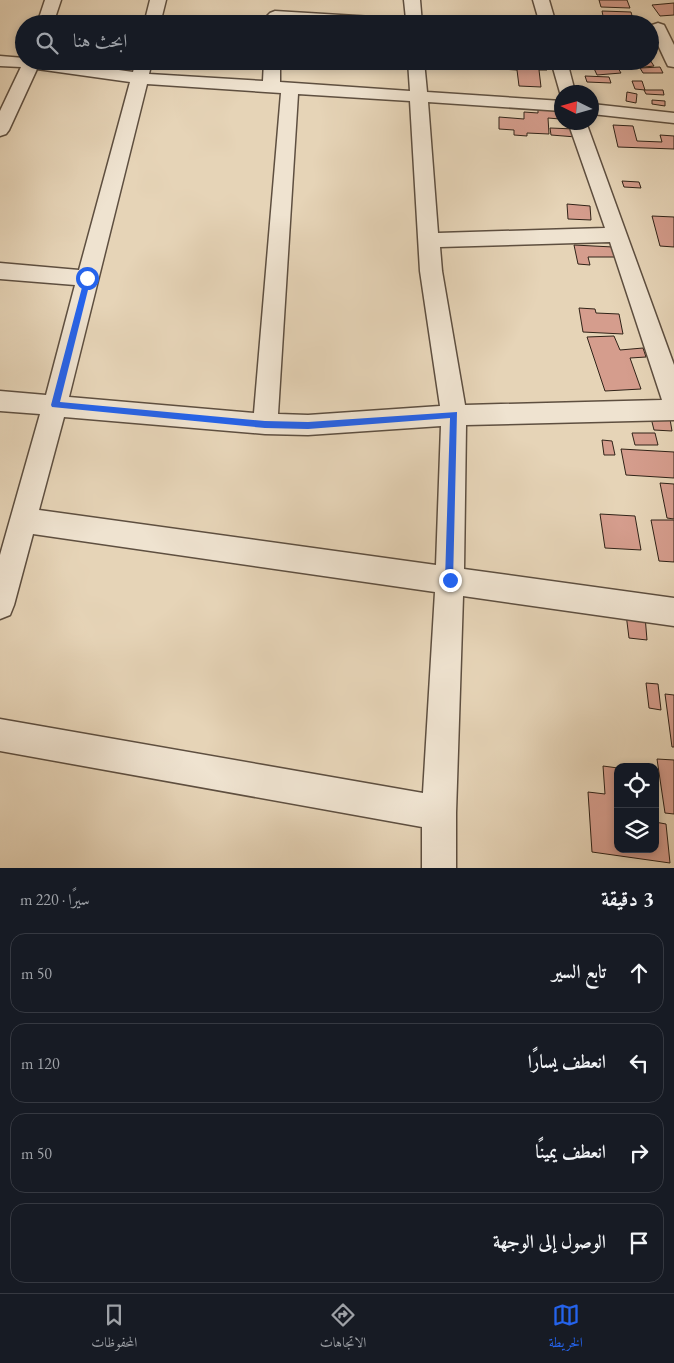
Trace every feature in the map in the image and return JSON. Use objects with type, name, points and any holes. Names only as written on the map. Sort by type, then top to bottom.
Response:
[{"type":"street","points":[[48,15],[53,0]]},
{"type":"street","points":[[154,15],[158,0]]},
{"type":"street","points":[[275,0],[275,15]]},
{"type":"street","points":[[341,0],[342,15]]},
{"type":"street","points":[[412,0],[413,15]]},
{"type":"street","points":[[541,0],[545,15]]},
{"type":"street","points":[[661,28],[674,62]]},
{"type":"street","points":[[0,61],[15,61]]},
{"type":"street","points":[[0,130],[28,70]]},
{"type":"street","points":[[0,605],[55,405],[142,70]]},
{"type":"street","points":[[150,70],[280,87],[554,105]]},
{"type":"street","points":[[265,424],[280,87],[275,70]]},
{"type":"street","points":[[416,70],[431,271],[454,414],[439,868]]},
{"type":"street","points":[[561,70],[565,85]]},
{"type":"street","points":[[599,110],[674,118]]},
{"type":"street","points":[[0,401],[265,424],[308,425],[674,400],[580,130]]},
{"type":"street","points":[[429,240],[618,235]]},
{"type":"street","points":[[0,271],[87,278]]},
{"type":"street","points":[[24,520],[674,612]]},
{"type":"street","points":[[0,735],[440,812]]},
{"type":"building","points":[[599,0],[627,0],[630,8],[601,7]]},
{"type":"building","points":[[674,3],[674,15],[660,16],[652,5]]},
{"type":"building","points":[[602,11],[631,12],[632,15],[603,15]]},
{"type":"building","points":[[659,67],[663,73],[643,73],[641,70],[659,70]]},
{"type":"building","points":[[517,70],[539,70],[541,87],[519,86]]},
{"type":"building","points":[[595,70],[619,70],[621,73],[597,75]]},
{"type":"building","points":[[585,76],[609,77],[611,83],[587,82]]},
{"type":"building","points":[[632,81],[642,81],[645,90],[635,89]]},
{"type":"building","points":[[644,90],[663,90],[664,95],[646,94]]},
{"type":"building","points":[[627,92],[637,94],[636,103],[626,101]]},
{"type":"building","points":[[652,100],[665,101],[665,106],[652,104]]},
{"type":"building","points":[[538,106],[554,108],[554,118],[548,118],[549,134],[527,133],[527,136],[514,135],[514,130],[499,129],[499,117],[524,119],[524,112],[538,113]]},
{"type":"building","points":[[613,125],[633,126],[637,141],[662,142],[660,135],[674,136],[674,149],[618,147]]},
{"type":"building","points":[[550,128],[554,128],[554,130],[575,130],[576,137],[551,135]]},
{"type":"building","points":[[622,181],[639,182],[641,188],[624,187]]},
{"type":"building","points":[[567,204],[590,206],[591,220],[568,219]]},
{"type":"building","points":[[652,216],[674,217],[674,247],[660,246]]},
{"type":"building","points":[[574,245],[613,247],[616,257],[588,257],[590,265],[578,264]]},
{"type":"building","points":[[579,308],[595,309],[596,313],[619,314],[623,334],[583,332]]},
{"type":"building","points":[[614,336],[620,350],[643,348],[646,357],[630,358],[641,389],[605,391],[587,337]]},
{"type":"building","points":[[651,418],[670,419],[672,431],[654,430]]},
{"type":"building","points":[[632,433],[655,433],[658,445],[635,445]]},
{"type":"building","points":[[602,440],[612,441],[615,455],[604,455]]},
{"type":"building","points":[[621,449],[674,452],[674,478],[626,475]]},
{"type":"building","points":[[660,483],[674,484],[674,519],[667,518]]},
{"type":"building","points":[[600,514],[635,516],[641,550],[605,548]]},
{"type":"building","points":[[651,520],[674,520],[674,562],[659,561]]},
{"type":"building","points":[[626,614],[645,616],[647,640],[629,638]]},
{"type":"building","points":[[646,683],[658,684],[661,710],[649,708]]},
{"type":"building","points":[[665,694],[674,695],[674,747],[672,747]]},
{"type":"building","points":[[657,759],[674,760],[674,814],[665,813]]},
{"type":"building","points":[[603,766],[614,767],[614,853],[659,853],[659,823],[666,824],[670,863],[592,852],[588,792],[605,794]]},
{"type":"route","points":[[87,278],[55,405],[265,424],[308,425],[454,414],[450,580]]}]
